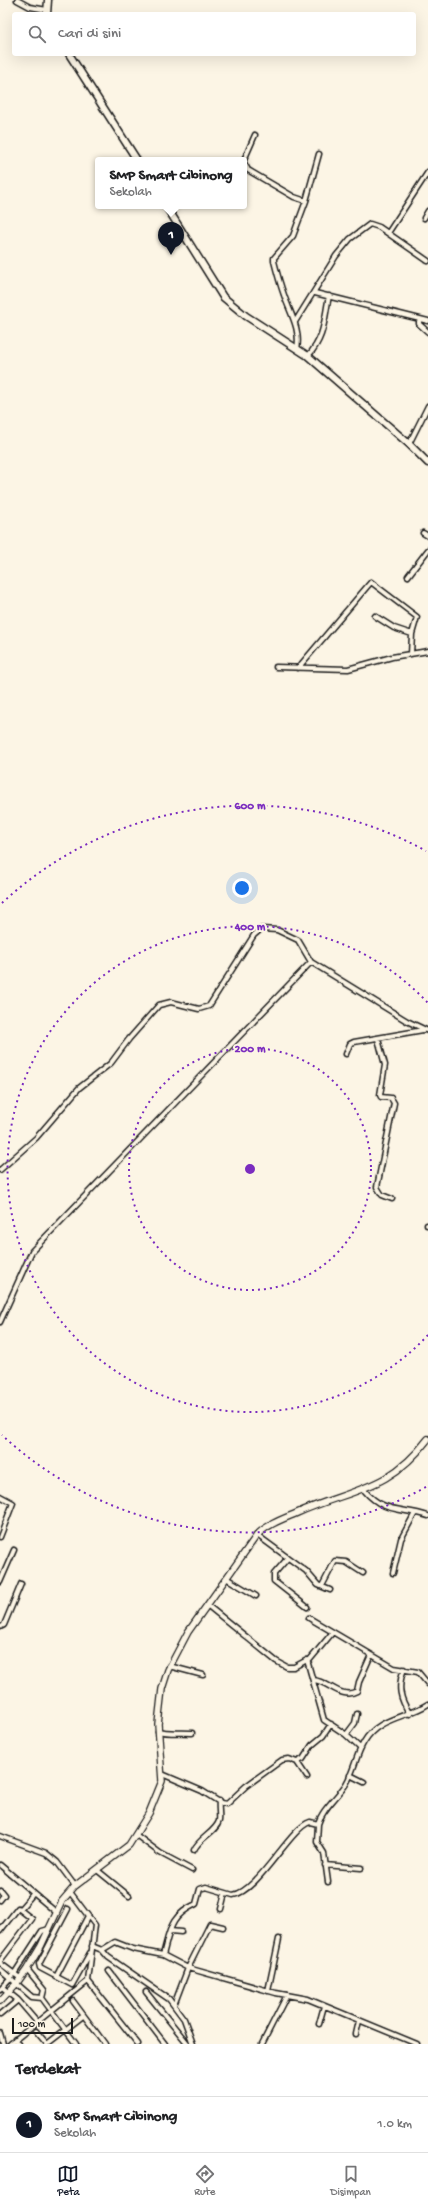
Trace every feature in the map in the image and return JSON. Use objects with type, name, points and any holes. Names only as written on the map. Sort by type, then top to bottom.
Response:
[{"type":"main road","points":[[47,12],[48,0]]},
{"type":"main road","points":[[70,56],[135,157]]},
{"type":"main road","points":[[168,209],[223,297],[246,316],[308,356],[427,460]]},
{"type":"street","points":[[17,0],[30,7],[47,12]]},
{"type":"street","points":[[245,157],[255,135]]},
{"type":"street","points":[[297,349],[298,337],[295,322],[284,295],[274,258],[293,236],[306,201],[319,154]]},
{"type":"street","points":[[247,168],[294,197],[306,201]]},
{"type":"street","points":[[388,233],[428,172]]},
{"type":"street","points":[[424,218],[428,211]]},
{"type":"street","points":[[295,322],[315,293],[336,256],[365,227],[374,224],[428,261]]},
{"type":"street","points":[[315,293],[428,320]]},
{"type":"street","points":[[308,356],[317,346],[322,335],[329,296]]},
{"type":"street","points":[[419,319],[419,324],[428,332]]},
{"type":"street","points":[[409,444],[428,406]]},
{"type":"street","points":[[423,533],[428,536]]},
{"type":"street","points":[[408,576],[428,550]]},
{"type":"street","points":[[298,668],[370,582],[417,617],[412,634],[411,654]]},
{"type":"street","points":[[375,616],[394,628],[412,634]]},
{"type":"street","points":[[276,667],[348,669],[428,651]]},
{"type":"street","points":[[0,1170],[36,1138],[79,1088],[111,1063],[129,1039],[159,1005],[172,1002],[199,1009],[209,1006],[257,931],[268,928],[286,933],[298,940],[311,962],[426,1031]]},
{"type":"street","points":[[0,1322],[32,1251],[273,1001],[299,972],[311,962]]},
{"type":"street","points":[[346,1054],[350,1044],[426,1031]]},
{"type":"street","points":[[378,1039],[385,1065],[380,1095],[381,1097],[391,1098],[394,1106],[377,1187],[382,1195],[392,1198]]},
{"type":"street","points":[[0,2001],[27,1969],[49,1929],[55,1914],[70,1892],[75,1886],[123,1851],[136,1835],[156,1798],[162,1774],[158,1731],[162,1689],[169,1666],[188,1632],[257,1535],[273,1523],[308,1508],[364,1490],[402,1466],[428,1439]]},
{"type":"street","points":[[364,1490],[381,1506],[428,1516]]},
{"type":"street","points":[[0,1496],[13,1503],[0,1537]]},
{"type":"street","points":[[393,1573],[401,1539],[415,1513]]},
{"type":"street","points":[[257,1535],[287,1559],[306,1571],[314,1581],[330,1590]]},
{"type":"street","points":[[0,1582],[14,1550]]},
{"type":"street","points":[[287,1559],[274,1574],[274,1581],[307,1607]]},
{"type":"street","points":[[322,1586],[334,1561],[346,1562],[363,1573]]},
{"type":"street","points":[[226,1578],[256,1596]]},
{"type":"street","points":[[0,1627],[4,1625],[21,1584]]},
{"type":"street","points":[[207,1605],[277,1663],[291,1667],[304,1660],[308,1662]]},
{"type":"street","points":[[309,1618],[394,1668],[418,1672],[428,1684]]},
{"type":"street","points":[[308,1662],[333,1632]]},
{"type":"street","points":[[313,1680],[325,1683],[344,1694],[353,1693],[357,1690],[358,1682],[371,1655]]},
{"type":"street","points":[[308,1662],[324,1720],[346,1735],[360,1748]]},
{"type":"street","points":[[169,1666],[203,1675]]},
{"type":"street","points":[[404,1670],[399,1684],[400,1693],[410,1714]]},
{"type":"street","points":[[328,1882],[323,1851],[317,1840],[318,1824],[321,1817],[346,1784],[360,1748],[371,1732],[387,1720],[410,1714],[428,1704]]},
{"type":"street","points":[[346,1735],[355,1723],[357,1714]]},
{"type":"street","points":[[296,1762],[303,1759],[312,1744],[323,1736],[331,1724]]},
{"type":"street","points":[[158,1731],[171,1734],[178,1732],[192,1733]]},
{"type":"street","points":[[162,1774],[202,1791],[226,1804],[229,1803],[246,1786],[282,1760],[289,1759],[296,1762],[307,1777]]},
{"type":"street","points":[[350,1775],[364,1782]]},
{"type":"street","points":[[194,1850],[198,1841],[217,1825],[219,1819],[219,1801]]},
{"type":"street","points":[[163,1955],[175,1917],[196,1904],[202,1887],[237,1895],[263,1872],[301,1827],[310,1822],[318,1824]]},
{"type":"street","points":[[136,1835],[160,1853],[192,1870]]},
{"type":"street","points":[[0,1836],[46,1853],[56,1862],[75,1886]]},
{"type":"street","points":[[0,1865],[62,1921]]},
{"type":"street","points":[[325,1865],[361,1868]]},
{"type":"street","points":[[98,1870],[129,1896]]},
{"type":"street","points":[[0,1890],[4,1895],[0,1900]]},
{"type":"street","points":[[70,1892],[96,1928],[88,1981],[138,2044]]},
{"type":"street","points":[[221,1910],[225,1893]]},
{"type":"street","points":[[0,1931],[18,1908],[20,1908],[33,1894]]},
{"type":"street","points":[[13,1976],[0,1962],[32,1921],[20,1908]]},
{"type":"street","points":[[68,1909],[39,1966],[56,1977],[73,1984],[92,1948]]},
{"type":"street","points":[[56,1977],[88,1916]]},
{"type":"street","points":[[174,2005],[188,1968],[210,1924],[223,1927]]},
{"type":"street","points":[[36,2021],[18,2000],[1,1988],[13,1976],[42,1931],[49,1929]]},
{"type":"street","points":[[170,1931],[181,1932]]},
{"type":"street","points":[[268,1991],[278,1939]]},
{"type":"street","points":[[102,1950],[114,1942],[134,1949],[163,1955],[188,1968],[268,1991],[304,1998],[417,2044]]},
{"type":"street","points":[[92,1948],[102,1950],[108,1957],[169,1999],[187,2024],[193,2044]]},
{"type":"street","points":[[0,1969],[19,1980],[32,1998],[42,1998]]},
{"type":"street","points":[[27,1969],[44,1990],[42,1998],[76,2044]]},
{"type":"street","points":[[109,1971],[165,2044]]},
{"type":"street","points":[[10,2044],[36,2021],[88,1981]]},
{"type":"street","points":[[146,1992],[188,2044]]},
{"type":"street","points":[[262,2044],[287,1995]]},
{"type":"street","points":[[0,2015],[18,2000]]},
{"type":"street","points":[[73,2001],[106,2044]]},
{"type":"street","points":[[319,2024],[324,2006]]},
{"type":"street","points":[[36,2031],[47,2044],[83,2016]]},
{"type":"street","points":[[356,2034],[359,2021]]},
{"type":"street","points":[[0,2033],[3,2044]]},
{"type":"street","points":[[15,2039],[19,2044]]},
{"type":"place","name":"SMP Smart Cibinong","points":[[171,255]]}]
